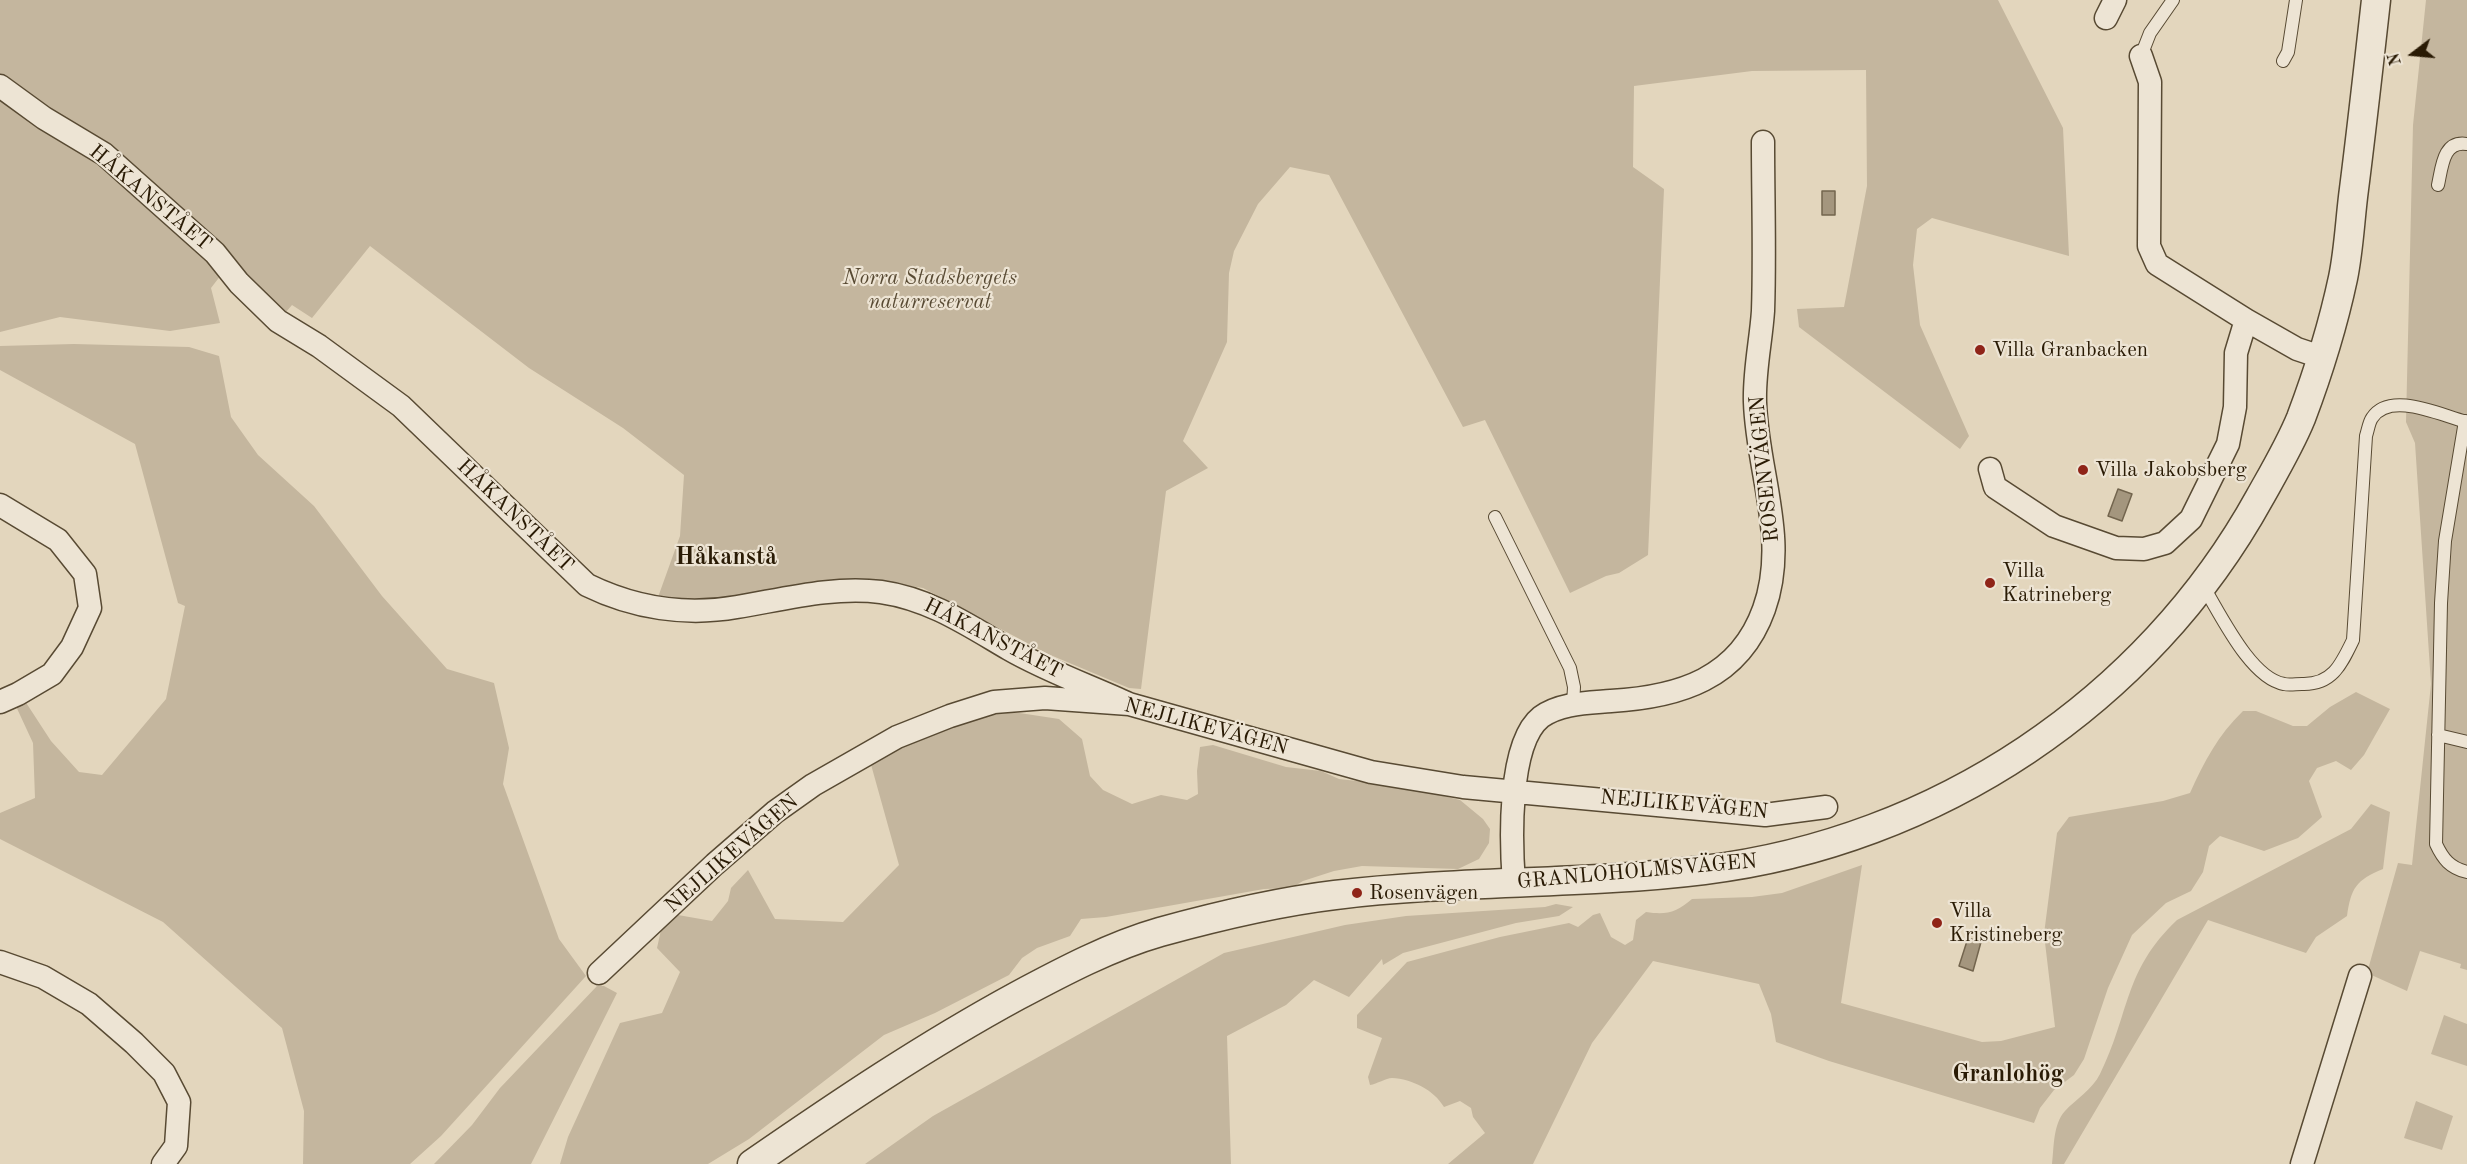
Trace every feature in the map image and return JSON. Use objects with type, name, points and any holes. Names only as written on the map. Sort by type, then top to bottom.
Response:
[{"type":"street","name":"GRANLOHOLMSVÄGEN","points":[[752,1164],[924,1048],[1060,973],[1152,934],[1240,911],[1338,894],[1702,871],[1811,850],[1897,820],[1967,788],[2052,733],[2144,654],[2203,586],[2245,525],[2299,422],[2321,357],[2343,277],[2376,0]]},
{"type":"street","points":[[2142,56],[2150,82],[2149,246],[2157,264],[2297,349],[2321,357]]},
{"type":"street","name":"HÅKANSTÅET","points":[[0,86],[44,118],[104,154],[215,253],[239,283],[278,321],[319,346],[401,406],[587,585],[611,596],[654,608],[691,612],[735,608],[840,591],[881,592],[922,601],[981,629],[1010,649],[1129,704]]},
{"type":"street","name":"ROSENVÄGEN","points":[[1514,884],[1512,826],[1517,767],[1528,735],[1540,718],[1558,707],[1664,695],[1698,685],[1724,668],[1747,641],[1764,610],[1773,574],[1774,530],[1755,401],[1763,311],[1762,142]]},
{"type":"street","points":[[1990,470],[1995,487],[2054,526],[2116,548],[2144,549],[2165,543],[2191,519],[2228,444],[2235,407],[2236,353],[2246,320]]},
{"type":"street","points":[[0,505],[58,540],[85,574],[90,608],[72,647],[52,674],[0,702]]},
{"type":"street","name":"NEJLIKEVÄGEN","points":[[599,973],[715,864],[775,812],[813,785],[897,737],[994,702],[1045,698],[1129,704],[1371,772],[1463,787],[1765,815],[1826,807]]},
{"type":"street","points":[[0,962],[44,977],[89,1004],[134,1042],[164,1073],[179,1102],[176,1146],[163,1164]]},
{"type":"street","points":[[2302,1164],[2360,976]]},
{"type":"lane","points":[[2142,56],[2150,33],[2173,0]]},
{"type":"lane","points":[[2283,61],[2288,52],[2295,0]]},
{"type":"lane","points":[[2438,185],[2444,158],[2449,148],[2458,142],[2467,144]]},
{"type":"lane","points":[[2203,586],[2223,621],[2258,669],[2282,684],[2318,685],[2340,667],[2353,640],[2366,436],[2373,417],[2387,406],[2399,403],[2466,422],[2445,541],[2436,844],[2443,860],[2467,872]]},
{"type":"lane","points":[[1495,516],[1570,669],[1574,687],[1573,705]]},
{"type":"lane","points":[[2438,735],[2467,742]]},
{"type":"green space","name":"Norra Stadsbergets naturreservat","points":[[0,0],[1998,0],[2063,128],[2069,256],[1932,218],[1917,229],[1913,265],[1920,325],[1969,436],[1960,449],[1799,327],[1797,309],[1844,307],[1867,186],[1866,70],[1752,71],[1634,86],[1633,167],[1664,189],[1648,555],[1619,573],[1606,576],[1570,593],[1485,420],[1463,427],[1329,175],[1290,167],[1258,204],[1234,251],[1229,273],[1227,342],[1183,441],[1208,468],[1166,491],[1141,689],[1129,688],[1048,654],[923,588],[880,581],[723,604],[657,600],[680,536],[684,475],[623,428],[529,368],[370,246],[312,318],[292,305],[286,312],[231,262],[211,288],[220,323],[170,331],[60,317],[0,332]]},
{"type":"green space","points":[[2426,0],[2467,0],[2467,970],[2460,968],[2461,964],[2420,951],[2407,991],[2367,973],[2398,863],[2412,865],[2431,684],[2415,443],[2406,422],[2413,125]]},
{"type":"green space","points":[[74,344],[189,347],[219,356],[231,417],[258,455],[314,506],[382,596],[447,669],[494,683],[509,748],[503,784],[559,939],[586,976],[441,1136],[410,1164],[303,1164],[304,1111],[282,1028],[163,922],[0,839],[0,813],[35,798],[33,743],[14,702],[23,698],[51,741],[79,772],[102,775],[166,699],[185,606],[178,603],[135,444],[0,370],[0,346]]},
{"type":"green space","points":[[2356,692],[2390,709],[2364,755],[2351,770],[2336,761],[2317,768],[2309,781],[2322,817],[2298,838],[2264,851],[2220,836],[2209,846],[2203,872],[2191,891],[2166,903],[2132,935],[2108,988],[2084,1059],[2074,1075],[2054,1090],[2040,1108],[2034,1123],[1829,1061],[1776,1042],[1771,1014],[1759,984],[1653,961],[1592,1043],[1533,1164],[1448,1164],[1485,1133],[1473,1117],[1471,1108],[1460,1101],[1444,1107],[1422,1086],[1400,1079],[1390,1078],[1370,1085],[1368,1077],[1382,1038],[1357,1028],[1357,1015],[1407,962],[1500,937],[1569,923],[1578,927],[1593,915],[1600,913],[1611,937],[1625,945],[1633,940],[1636,920],[1646,912],[1670,912],[1692,899],[1752,897],[1782,893],[1862,865],[1841,1003],[1982,1042],[2001,1041],[2055,1027],[2044,934],[2057,833],[2069,817],[2163,801],[2190,793],[2212,749],[2243,711],[2256,711],[2293,726],[2307,726],[2330,707]]},
{"type":"green space","points":[[1013,712],[1059,719],[1082,739],[1090,776],[1103,790],[1132,804],[1161,795],[1187,800],[1198,794],[1197,771],[1200,747],[1213,745],[1286,767],[1321,771],[1339,779],[1401,786],[1460,800],[1483,819],[1490,829],[1489,843],[1479,859],[1458,869],[1362,866],[1334,871],[1303,881],[1291,888],[1264,889],[1106,917],[1081,919],[1070,936],[1037,948],[1022,958],[1009,975],[935,1013],[884,1035],[749,1139],[708,1164],[560,1164],[568,1137],[620,1023],[662,1013],[680,972],[657,948],[661,930],[678,915],[712,921],[728,901],[731,888],[748,870],[775,919],[843,922],[899,865],[870,761],[922,732],[981,716]]},
{"type":"green space","points":[[2371,804],[2390,812],[2383,869],[2356,886],[2347,916],[2316,937],[2306,953],[2208,920],[2064,1164],[2052,1164],[2058,1122],[2065,1111],[2093,1085],[2100,1074],[2137,975],[2159,939],[2177,920],[2351,829]]},
{"type":"green space","points":[[1556,904],[1573,907],[1559,916],[1516,923],[1403,953],[1383,965],[1382,959],[1349,997],[1314,980],[1286,1005],[1227,1036],[1231,1164],[865,1164],[933,1116],[1224,953],[1345,925],[1406,916],[1545,907]]},
{"type":"green space","points":[[597,986],[604,986],[617,993],[531,1164],[434,1164],[472,1125],[500,1088]]},
{"type":"green space","points":[[2444,1015],[2467,1024],[2467,1066],[2431,1054]]},
{"type":"green space","points":[[2416,1101],[2453,1116],[2442,1150],[2404,1138]]},
{"type":"shaded area","points":[[1822,191],[1835,191],[1835,215],[1822,215]]},
{"type":"shaded area","points":[[2118,489],[2132,494],[2122,521],[2108,516]]},
{"type":"shaded area","points":[[1968,938],[1981,942],[1973,971],[1959,966]]},
{"type":"place","name":"Villa Granbacken","points":[[1980,350]]},
{"type":"place","name":"Villa Jakobsberg","points":[[2083,470]]},
{"type":"place","name":"Villa Katrineberg","points":[[1990,583]]},
{"type":"place","name":"Rosenvägen","points":[[1357,893]]},
{"type":"place","name":"Villa Kristineberg","points":[[1937,923]]},
{"type":"district","name":"Håkanstå","points":[[726,558]]},
{"type":"district","name":"Granlohög","points":[[2008,1075]]}]
